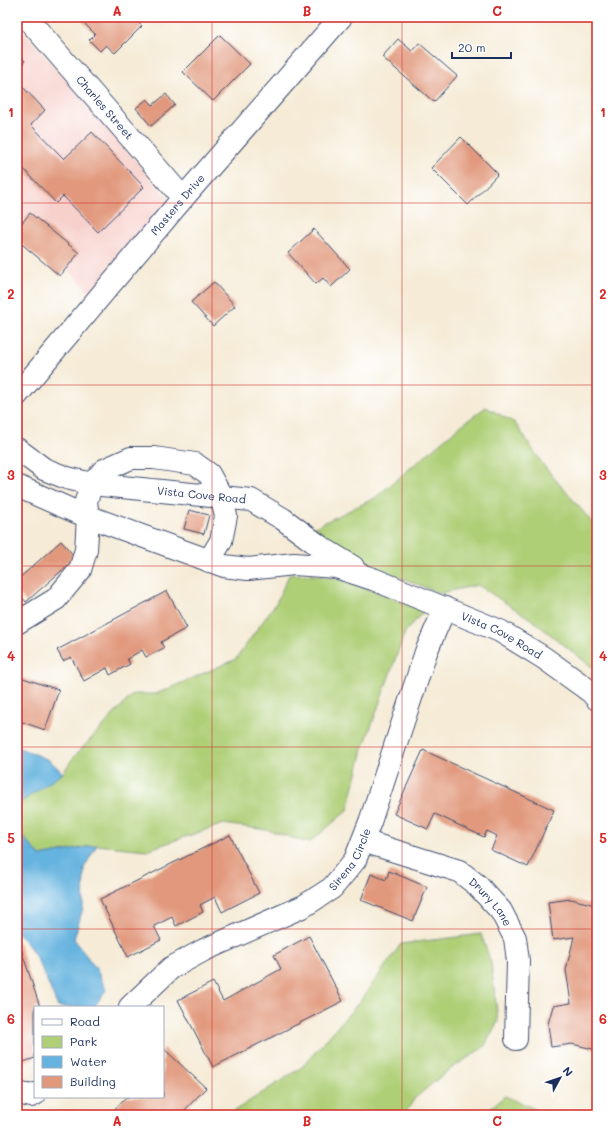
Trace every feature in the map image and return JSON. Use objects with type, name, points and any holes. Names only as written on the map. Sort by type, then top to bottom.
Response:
[{"type":"street","name":"Charles Street","points":[[26,17],[183,198]]},
{"type":"street","name":"Masters Drive","points":[[17,395],[183,198],[341,17]]},
{"type":"street","name":"Vista Cove Road","points":[[17,449],[44,469],[67,478],[92,484],[251,500],[282,519],[322,548],[373,579]]},
{"type":"street","points":[[17,623],[56,599],[80,570],[86,550],[88,517],[86,501],[92,484],[104,470],[131,458],[154,458],[195,464],[210,474],[221,496],[226,516],[221,541],[209,560]]},
{"type":"street","name":"Vista Cove Road","points":[[17,486],[88,517],[224,566],[248,569],[294,564],[336,567],[373,579],[500,631],[544,658],[591,692],[597,699]]},
{"type":"street","name":"Sirena Circle","points":[[131,1006],[170,968],[204,950],[304,906],[332,888],[355,860],[370,822],[426,652],[445,608]]},
{"type":"street","name":"Drury Lane","points":[[363,841],[459,871],[477,884],[501,911],[515,938],[518,961],[516,1039]]},
{"type":"street","points":[[17,1093],[31,1096],[34,1094]]},
{"type":"shaded area","points":[[17,24],[169,199],[91,294],[17,212]]},
{"type":"green space","points":[[486,407],[515,423],[544,466],[597,528],[597,671],[532,620],[478,585],[445,592],[442,594],[379,569],[313,528],[375,498],[459,427]]},
{"type":"green space","points":[[306,574],[341,580],[376,591],[424,611],[405,632],[363,749],[348,810],[309,843],[267,830],[223,824],[147,850],[97,845],[40,856],[17,830],[21,802],[63,773],[73,758],[133,694],[156,694],[236,659],[276,603],[289,575]]},
{"type":"green space","points":[[481,934],[491,963],[498,1021],[484,1047],[446,1072],[415,1098],[404,1115],[228,1115],[302,1067],[361,1000],[401,944]]},
{"type":"green space","points":[[505,1096],[533,1108],[542,1115],[482,1115]]},
{"type":"water","points":[[17,747],[49,760],[63,773],[21,802],[17,830]]},
{"type":"water","points":[[17,830],[40,856],[97,845],[84,868],[83,908],[74,939],[97,970],[106,990],[95,1006],[58,1006],[46,977],[31,949],[17,933]]},
{"type":"building","points":[[78,17],[133,17],[142,26],[115,53],[106,45],[100,51],[89,40],[95,34]]},
{"type":"building","points":[[220,35],[250,64],[213,101],[183,72]]},
{"type":"building","points":[[398,39],[412,51],[419,43],[457,76],[434,102],[382,57]]},
{"type":"building","points":[[17,52],[25,61],[17,69]]},
{"type":"building","points":[[17,81],[45,110],[31,125],[64,159],[92,132],[144,187],[98,232],[63,196],[56,203],[17,162]]},
{"type":"building","points":[[166,94],[175,105],[151,126],[136,108],[147,99],[153,105]]},
{"type":"building","points":[[461,137],[498,174],[468,205],[431,168]]},
{"type":"building","points":[[30,213],[79,253],[60,276],[17,240],[17,229]]},
{"type":"building","points":[[314,229],[350,269],[331,287],[323,278],[316,284],[288,253]]},
{"type":"building","points":[[214,282],[235,306],[213,326],[191,302]]},
{"type":"building","points":[[189,510],[209,515],[204,534],[184,529]]},
{"type":"building","points":[[61,541],[76,558],[26,602],[17,591],[17,580]]},
{"type":"building","points":[[167,591],[187,628],[161,642],[164,648],[146,657],[142,650],[127,659],[130,664],[110,675],[107,668],[84,681],[71,657],[63,661],[57,650]]},
{"type":"building","points":[[17,676],[59,690],[45,730],[17,720]]},
{"type":"building","points":[[423,750],[554,810],[528,867],[491,850],[497,836],[487,831],[484,837],[435,814],[428,829],[394,814]]},
{"type":"building","points":[[230,835],[259,893],[222,912],[215,897],[200,905],[203,912],[176,926],[172,917],[154,926],[161,940],[128,957],[100,899]]},
{"type":"building","points":[[389,871],[427,887],[413,921],[361,900],[371,874],[386,880]]},
{"type":"building","points":[[571,899],[597,904],[597,1050],[572,1044],[551,1047],[548,1024],[553,1006],[571,1003],[566,970],[574,937],[553,940],[548,902]]},
{"type":"building","points":[[309,936],[343,1001],[213,1067],[178,1000],[213,982],[223,1001],[281,969],[274,955]]},
{"type":"building","points":[[17,943],[19,943],[40,1006],[34,1006],[34,1058],[17,1064]]},
{"type":"building","points":[[164,1049],[206,1088],[180,1115],[109,1115],[125,1098],[164,1098]]}]
